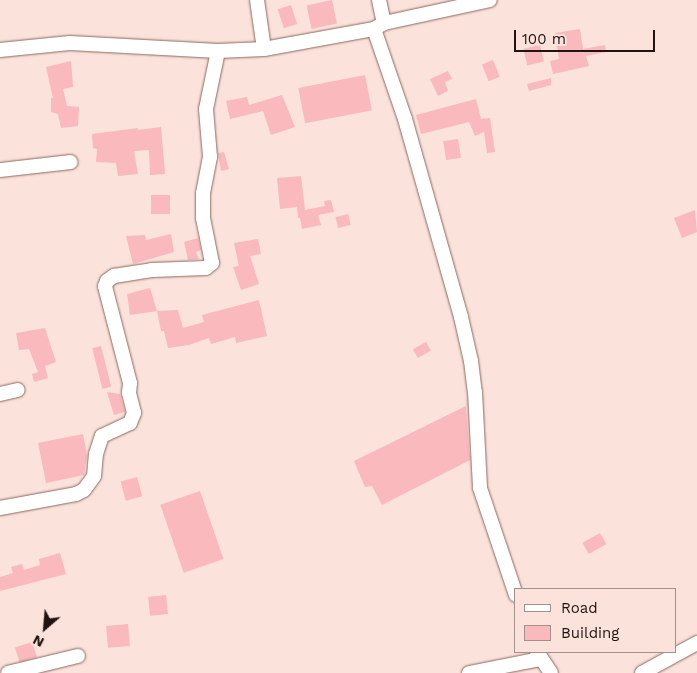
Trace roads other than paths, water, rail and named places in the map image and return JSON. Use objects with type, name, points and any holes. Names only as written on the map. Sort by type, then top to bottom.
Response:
[{"type":"street","points":[[257,0],[264,48]]},
{"type":"street","points":[[380,0],[379,26],[461,317],[471,361],[475,392],[480,488],[514,589]]},
{"type":"street","points":[[0,50],[70,43],[218,51],[264,48],[379,26],[490,0]]},
{"type":"street","points":[[0,508],[76,494],[84,490],[94,476],[96,454],[102,436],[130,422],[134,413],[129,393],[130,382],[105,286],[107,281],[114,276],[152,270],[206,268],[212,263],[203,218],[203,193],[210,157],[206,110],[218,51]]},
{"type":"street","points":[[0,170],[71,162]]},
{"type":"street","points":[[0,394],[18,390]]},
{"type":"street","points":[[642,673],[697,643]]},
{"type":"street","points":[[0,673],[8,673],[78,656]]},
{"type":"street","points":[[469,673],[538,656],[551,673]]}]
